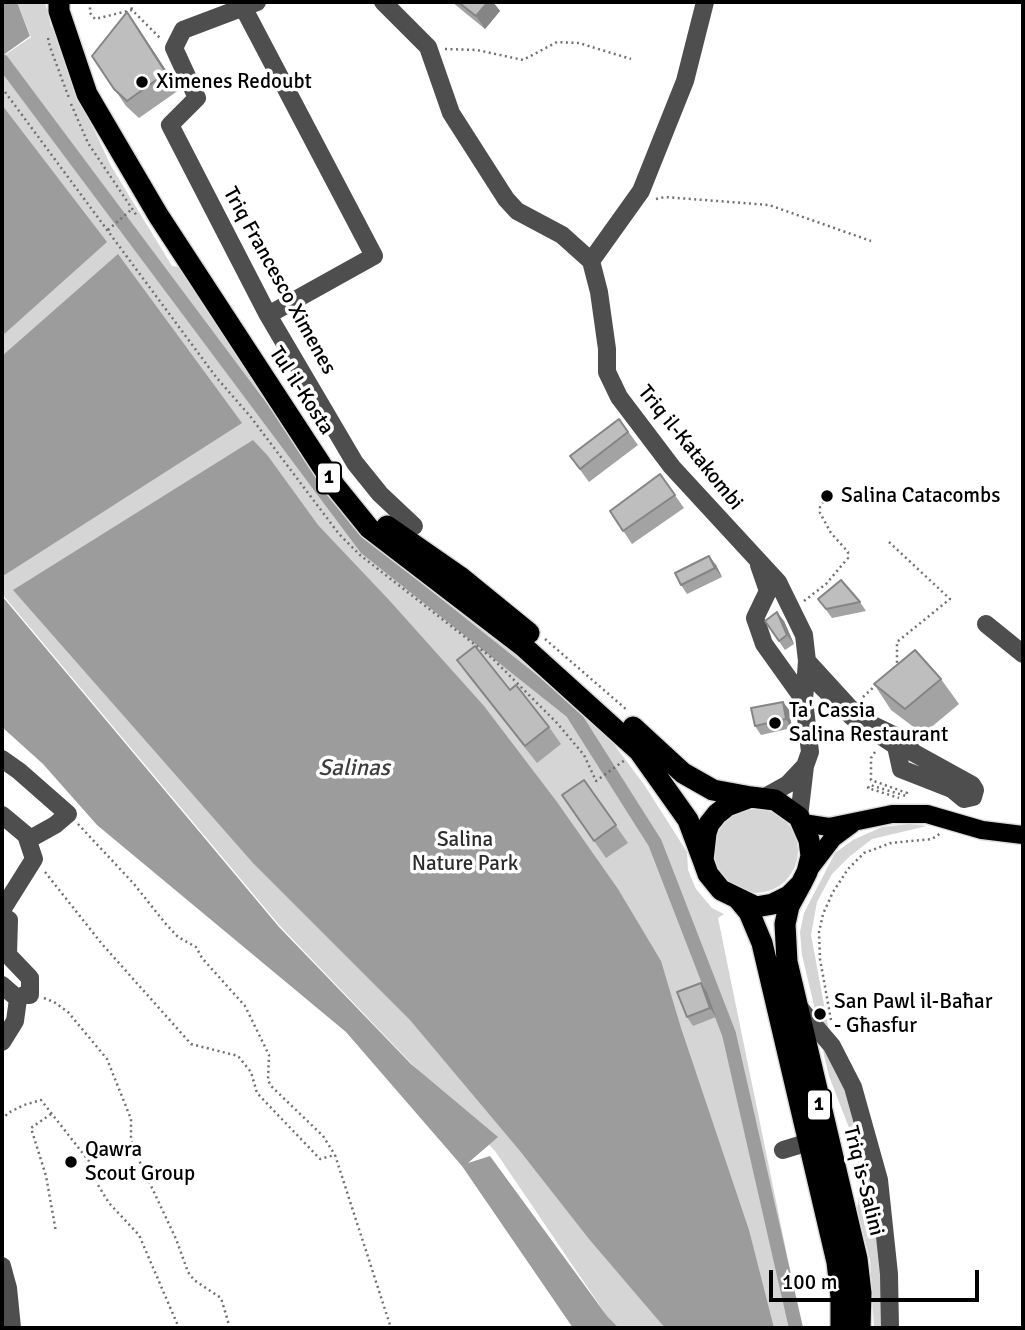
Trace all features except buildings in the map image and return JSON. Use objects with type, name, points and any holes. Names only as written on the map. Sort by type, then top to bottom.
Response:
[{"type":"highway","name":"Tul il-Kosta","points":[[59,2],[87,94],[158,215],[335,486],[369,528],[524,647],[639,751],[688,820],[703,860]]},
{"type":"highway","name":"Tul il-Kosta","points":[[69,2],[94,89],[139,170],[332,465],[367,509],[388,527],[459,576],[563,662],[683,773],[713,790],[757,798]]},
{"type":"highway","points":[[703,860],[706,833],[717,814],[727,806],[757,798]]},
{"type":"highway","name":"1","points":[[757,798],[785,806],[801,820],[809,840],[811,856],[804,878]]},
{"type":"highway","name":"1","points":[[703,860],[708,874],[721,890],[738,900]]},
{"type":"highway","points":[[738,900],[756,907],[773,904],[789,896],[804,878]]},
{"type":"highway","name":"Triq is-Salini","points":[[804,878],[789,906],[785,923],[787,962],[857,1259],[861,1293],[860,1328]]},
{"type":"highway","name":"Triq is-Salini","points":[[738,900],[749,912],[762,943],[837,1262],[841,1328]]},
{"type":"main road","points":[[801,820],[829,827],[892,814],[927,814],[982,830],[1023,835]]},
{"type":"main road","points":[[804,878],[833,838],[858,820]]},
{"type":"street","points":[[383,2],[428,47],[451,113],[506,199],[517,211],[562,236],[591,261],[641,191],[685,81],[705,2]]},
{"type":"street","points":[[250,4],[374,256],[268,315]]},
{"type":"street","name":"Triq Francesco Ximenes","points":[[250,4],[183,30],[174,48],[197,98],[170,125],[268,315],[355,463],[380,494],[414,526]]},
{"type":"street","name":"Triq il-Katakombi","points":[[591,261],[600,292],[607,372],[619,397],[672,467],[779,582],[804,635],[804,700],[810,752],[806,766],[801,820]]},
{"type":"street","name":"Triq il-Katakombi","points":[[759,563],[768,591],[755,618],[764,644],[804,700]]},
{"type":"street","points":[[759,610],[776,604],[790,609]]},
{"type":"street","points":[[986,624],[1023,654]]},
{"type":"street","points":[[806,670],[871,724],[900,738],[915,753],[972,785],[975,790],[972,797],[964,799],[952,789],[901,768],[896,746],[852,717],[806,670]]},
{"type":"street","points":[[2,759],[68,814],[55,825],[28,840]]},
{"type":"street","points":[[757,798],[788,784],[806,766]]},
{"type":"street","points":[[2,815],[26,835],[34,859],[2,913],[9,920],[8,955],[30,978],[15,1021],[2,1042]]},
{"type":"street","points":[[2,985],[24,997]]},
{"type":"street","points":[[796,1003],[832,1046],[853,1087],[879,1180],[889,1274],[890,1328]]},
{"type":"street","points":[[783,1150],[809,1142]]},
{"type":"street","points":[[2,1266],[12,1328]]},
{"type":"path","points":[[90,2],[90,13],[95,19],[132,10]]},
{"type":"path","points":[[130,2],[132,10],[152,32]]},
{"type":"path","points":[[428,47],[477,50],[523,60],[557,42],[579,43],[631,58]]},
{"type":"path","points":[[5,92],[108,230],[132,209]]},
{"type":"path","points":[[632,203],[665,197],[769,205],[871,241]]},
{"type":"path","points":[[790,609],[826,584],[848,558],[848,552],[831,533],[820,513],[820,506],[827,496]]},
{"type":"path","points":[[888,675],[898,667],[897,642],[950,599],[889,542]]},
{"type":"path","points":[[850,708],[878,683]]},
{"type":"path","points":[[880,745],[871,758],[871,780],[907,793],[906,796],[870,785],[868,788],[905,800]]},
{"type":"path","points":[[596,781],[622,762]]},
{"type":"path","points":[[68,814],[134,884],[178,937],[196,947],[202,958],[246,1006],[269,1055],[268,1080],[271,1086],[323,1136],[335,1155],[391,1328]]},
{"type":"path","points":[[833,1026],[820,959],[819,932],[823,914],[833,892],[848,869],[864,853],[891,842],[932,839],[959,823]]},
{"type":"path","points":[[34,859],[102,944],[191,1044],[238,1056],[251,1072],[257,1093],[320,1159],[335,1155]]},
{"type":"path","points":[[24,997],[54,1002],[68,1012],[107,1059],[131,1119],[131,1140],[137,1156],[176,1239],[188,1272],[194,1280],[221,1298],[230,1328]]},
{"type":"path","points":[[2,1120],[8,1113],[41,1100],[92,1165],[98,1185],[109,1203],[139,1235],[179,1328]]},
{"type":"path","points":[[51,1114],[31,1128],[46,1176],[55,1232]]},
{"type":"green space","name":"Salina Nature Park","points":[[17,2],[45,2],[51,27],[56,25],[76,91],[111,166],[172,266],[179,267],[258,383],[370,536],[580,707],[604,731],[645,786],[687,852],[688,870],[696,889],[712,908],[724,914],[718,918],[802,1328],[619,1328],[607,1316],[495,1151],[280,926],[2,594],[2,57],[31,37]]},
{"type":"green space","points":[[756,809],[772,812],[786,821],[795,835],[798,851],[795,867],[786,881],[772,890],[756,893],[740,890],[726,881],[717,867],[714,851],[717,835],[726,821],[740,812]]},
{"type":"green space","points":[[910,824],[927,826],[872,839],[832,874],[817,902],[811,935],[830,1037],[818,1022],[802,955],[800,932],[804,913],[835,853],[853,840],[882,827]]},
{"type":"green space","points":[[825,1050],[844,1082],[872,1171],[885,1328],[874,1328],[870,1260],[857,1209],[862,1178],[851,1133],[829,1076],[823,1051]]},
{"type":"water","points":[[2,2],[17,2],[30,36],[2,56]]},
{"type":"water","points":[[2,105],[107,242],[2,336]]},
{"type":"water","points":[[118,254],[242,423],[3,576],[2,356]]},
{"type":"water","name":"Salinas","points":[[253,440],[268,456],[318,525],[484,706],[557,802],[618,889],[661,961],[749,1230],[774,1328],[665,1328],[410,1020],[253,863],[13,590]]},
{"type":"water","points":[[2,596],[279,927],[411,1064],[498,1137],[468,1163],[490,1156],[607,1316],[619,1328],[573,1328],[462,1166],[346,1032],[97,825],[43,764],[2,727]]},
{"type":"waterway","points":[[2,61],[366,548],[572,712],[655,843],[729,1034],[796,1328]]},
{"type":"place","name":"Ximenes Redoubt","points":[[142,82]]},
{"type":"place","name":"Salina Catacombs","points":[[827,496]]},
{"type":"place","name":"Ta' Cassia Salina Restaurant","points":[[775,723]]},
{"type":"place","name":"San Pawl il-Baħar - Għasfur","points":[[820,1014]]},
{"type":"place","name":"Qawra Scout Group","points":[[71,1162]]}]
